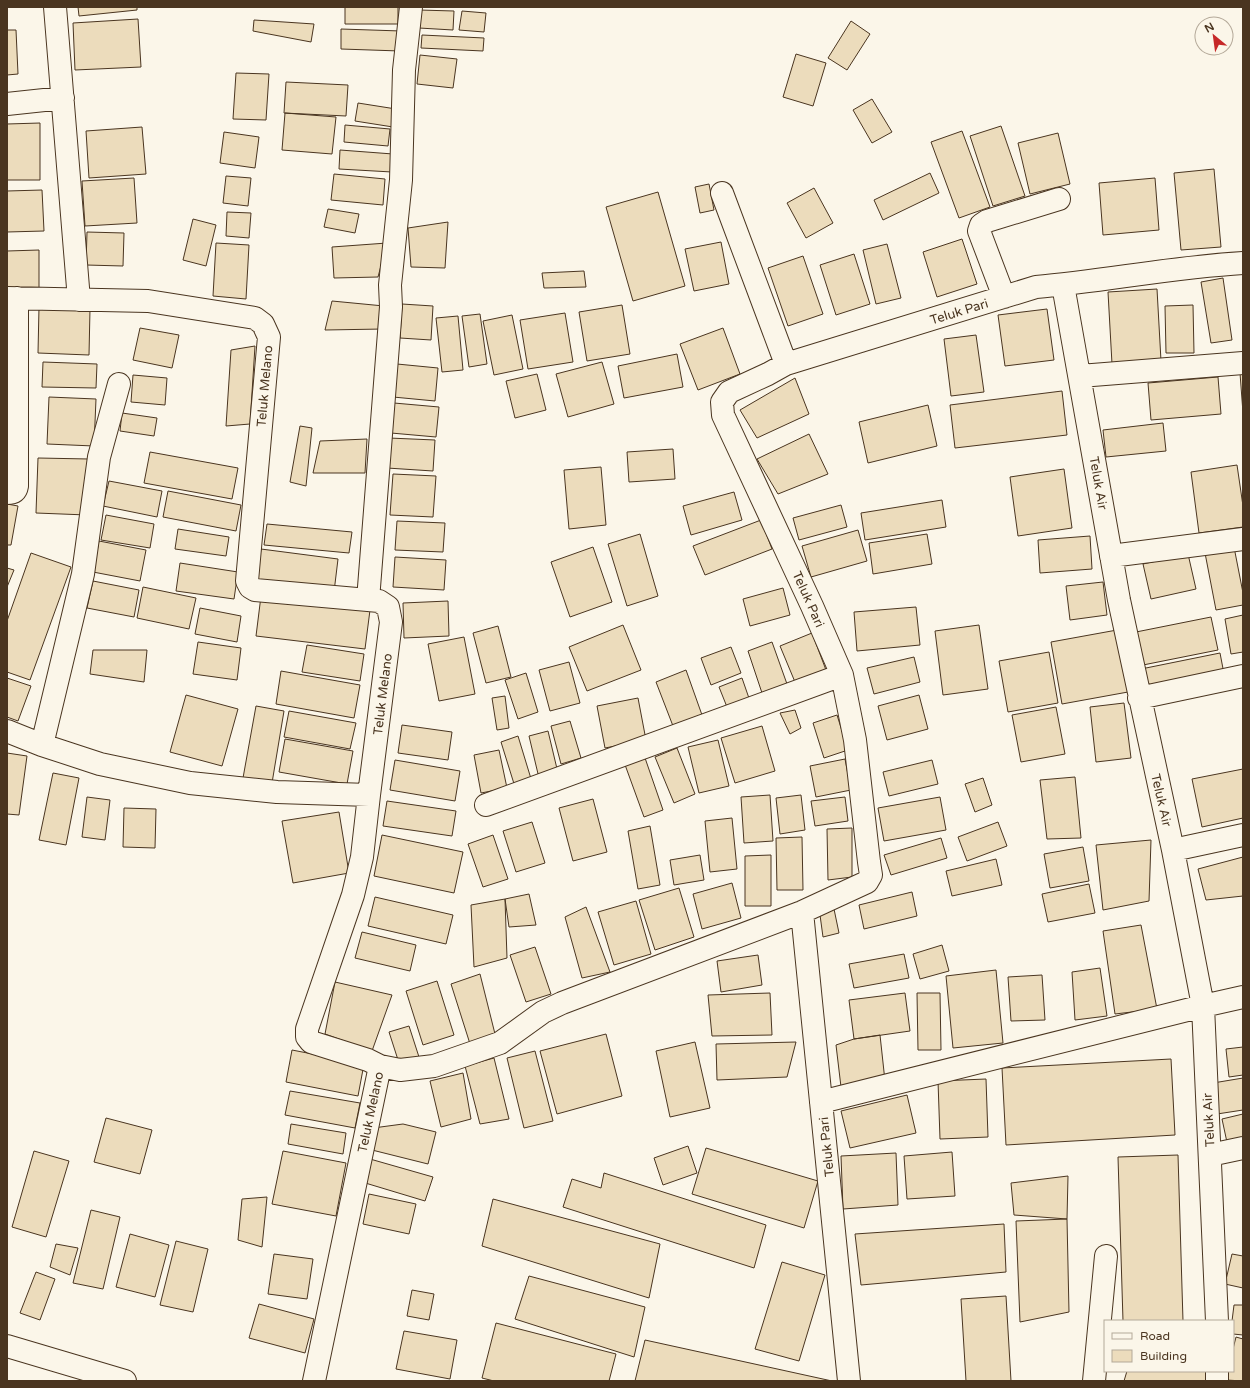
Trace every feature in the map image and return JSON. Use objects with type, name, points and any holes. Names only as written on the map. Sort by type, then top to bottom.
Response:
[{"type":"main road","points":[[56,7],[79,300]]},
{"type":"main road","points":[[368,600],[390,307],[390,286],[401,180],[404,70],[411,7]]},
{"type":"main road","points":[[7,104],[63,98]]},
{"type":"main road","points":[[722,193],[786,364]]},
{"type":"main road","points":[[1004,297],[979,231],[981,225],[987,221],[1059,199]]},
{"type":"main road","name":"Teluk Pari","points":[[849,1381],[802,912],[867,882],[870,875],[855,740],[842,675],[812,606],[723,415],[722,402],[729,392],[786,364],[1036,287],[1063,285],[1204,265],[1243,263]]},
{"type":"main road","name":"Teluk Air","points":[[1063,285],[1119,600],[1173,850],[1203,1006],[1217,1320]]},
{"type":"main road","points":[[7,493],[12,493],[16,490],[17,486],[12,298]]},
{"type":"main road","name":"Teluk Melano","points":[[12,298],[148,301],[254,318],[263,324],[269,337],[246,581],[250,587],[255,590],[379,601],[388,607],[391,622],[362,857],[354,895],[307,1029],[307,1037],[310,1042],[368,1060],[380,1066],[314,1381]]},
{"type":"main road","points":[[1080,376],[1243,363]]},
{"type":"main road","points":[[42,745],[83,574],[99,457],[119,384]]},
{"type":"main road","points":[[1112,556],[1243,539]]},
{"type":"main road","points":[[486,805],[842,675]]},
{"type":"main road","points":[[1139,698],[1243,676]]},
{"type":"main road","points":[[7,731],[42,745],[100,764],[190,783],[277,792],[369,795]]},
{"type":"main road","points":[[1173,850],[1243,834]]},
{"type":"main road","points":[[380,1066],[400,1070],[434,1066],[500,1043],[543,1012],[562,1003],[802,912]]},
{"type":"main road","points":[[821,1102],[1243,997]]},
{"type":"main road","points":[[1210,1155],[1243,1148]]},
{"type":"main road","points":[[1094,1381],[1106,1256]]},
{"type":"main road","points":[[7,1346],[125,1381]]},
{"type":"building","points":[[78,7],[137,7],[137,10],[79,16]]},
{"type":"building","points":[[345,7],[398,7],[398,24],[345,24]]},
{"type":"building","points":[[419,10],[454,11],[453,30],[419,28]]},
{"type":"building","points":[[462,11],[486,13],[484,32],[459,30]]},
{"type":"building","points":[[138,19],[141,67],[75,70],[73,23]]},
{"type":"building","points":[[254,20],[314,24],[311,42],[253,31]]},
{"type":"building","points":[[851,21],[870,34],[847,70],[828,58]]},
{"type":"building","points":[[341,29],[401,31],[400,51],[341,49]]},
{"type":"building","points":[[7,30],[16,30],[18,74],[7,75]]},
{"type":"building","points":[[422,35],[484,38],[483,51],[421,48]]},
{"type":"building","points":[[796,54],[826,63],[813,106],[783,97]]},
{"type":"building","points":[[420,55],[457,59],[453,88],[417,84]]},
{"type":"building","points":[[236,73],[269,74],[266,120],[233,119]]},
{"type":"building","points":[[286,82],[348,85],[346,116],[284,113]]},
{"type":"building","points":[[872,99],[892,132],[872,143],[853,110]]},
{"type":"building","points":[[358,103],[396,109],[393,127],[355,121]]},
{"type":"building","points":[[285,113],[336,117],[332,154],[282,150]]},
{"type":"building","points":[[40,123],[40,180],[7,180],[7,124]]},
{"type":"building","points":[[345,125],[390,129],[388,146],[344,142]]},
{"type":"building","points":[[1001,126],[1025,196],[993,206],[970,136]]},
{"type":"building","points":[[142,127],[146,174],[89,178],[86,131]]},
{"type":"building","points":[[962,131],[990,207],[959,218],[931,142]]},
{"type":"building","points":[[224,132],[259,137],[255,168],[220,163]]},
{"type":"building","points":[[1058,133],[1070,184],[1030,194],[1018,143]]},
{"type":"building","points":[[340,150],[393,154],[392,172],[339,169]]},
{"type":"building","points":[[1214,169],[1221,247],[1181,250],[1174,173]]},
{"type":"building","points":[[930,173],[939,193],[883,220],[874,200]]},
{"type":"building","points":[[334,174],[385,179],[383,205],[331,200]]},
{"type":"building","points":[[226,176],[251,178],[248,206],[223,203]]},
{"type":"building","points":[[134,178],[137,223],[85,226],[82,181]]},
{"type":"building","points":[[1155,178],[1159,230],[1103,235],[1099,183]]},
{"type":"building","points":[[709,184],[714,210],[700,213],[695,187]]},
{"type":"building","points":[[814,188],[833,223],[806,238],[787,203]]},
{"type":"building","points":[[42,190],[44,231],[7,232],[7,191]]},
{"type":"building","points":[[658,192],[685,286],[633,301],[606,207]]},
{"type":"building","points":[[328,209],[359,214],[355,233],[324,227]]},
{"type":"building","points":[[227,212],[251,213],[249,238],[226,236]]},
{"type":"building","points":[[193,219],[216,225],[206,266],[183,260]]},
{"type":"building","points":[[448,222],[445,268],[411,267],[408,228]]},
{"type":"building","points":[[87,232],[124,233],[123,266],[86,265]]},
{"type":"building","points":[[962,239],[977,284],[937,297],[923,252]]},
{"type":"building","points":[[721,242],[729,284],[694,291],[685,249]]},
{"type":"building","points":[[216,243],[249,245],[246,299],[213,296]]},
{"type":"building","points":[[387,243],[378,277],[334,278],[332,247]]},
{"type":"building","points":[[887,244],[901,298],[876,304],[863,250]]},
{"type":"building","points":[[39,250],[39,292],[7,292],[7,251]]},
{"type":"building","points":[[854,254],[870,304],[836,315],[820,265]]},
{"type":"building","points":[[803,256],[823,314],[788,326],[768,268]]},
{"type":"building","points":[[584,271],[586,287],[544,288],[542,273]]},
{"type":"building","points":[[1223,278],[1232,340],[1211,343],[1201,282]]},
{"type":"building","points":[[1157,289],[1161,361],[1112,364],[1108,292]]},
{"type":"building","points":[[332,301],[384,306],[383,329],[325,330]]},
{"type":"building","points":[[402,304],[433,306],[431,340],[400,338]]},
{"type":"building","points":[[622,305],[630,354],[587,361],[579,312]]},
{"type":"building","points":[[1193,305],[1194,353],[1166,353],[1165,306]]},
{"type":"building","points":[[39,307],[90,309],[89,355],[38,353]]},
{"type":"building","points":[[1047,309],[1054,360],[1005,366],[998,315]]},
{"type":"building","points":[[565,313],[573,362],[528,369],[520,320]]},
{"type":"building","points":[[480,314],[487,364],[469,367],[462,316]]},
{"type":"building","points":[[512,315],[523,369],[494,375],[483,321]]},
{"type":"building","points":[[458,316],[463,370],[442,372],[436,318]]},
{"type":"building","points":[[140,328],[179,335],[172,368],[133,360]]},
{"type":"building","points":[[723,328],[740,374],[698,390],[680,344]]},
{"type":"building","points":[[976,335],[984,392],[951,396],[944,339]]},
{"type":"building","points":[[255,346],[250,424],[226,426],[231,350]]},
{"type":"building","points":[[677,354],[683,387],[624,398],[618,366]]},
{"type":"building","points":[[43,362],[97,364],[96,388],[42,387]]},
{"type":"building","points":[[602,362],[614,404],[568,417],[556,374]]},
{"type":"building","points":[[397,364],[438,368],[435,401],[393,397]]},
{"type":"building","points":[[1243,372],[1243,413],[1240,373]]},
{"type":"building","points":[[537,374],[546,410],[515,418],[506,381]]},
{"type":"building","points":[[133,375],[167,378],[165,405],[131,402]]},
{"type":"building","points":[[1218,377],[1221,414],[1151,420],[1148,383]]},
{"type":"building","points":[[795,378],[809,414],[757,438],[740,410]]},
{"type":"building","points":[[1062,391],[1067,435],[955,448],[950,405]]},
{"type":"building","points":[[49,397],[96,399],[94,446],[47,444]]},
{"type":"building","points":[[394,403],[439,407],[436,437],[391,433]]},
{"type":"building","points":[[928,405],[937,446],[868,463],[859,422]]},
{"type":"building","points":[[122,413],[157,418],[154,436],[120,431]]},
{"type":"building","points":[[1163,423],[1166,451],[1106,457],[1103,430]]},
{"type":"building","points":[[300,426],[312,428],[306,486],[290,482]]},
{"type":"building","points":[[809,434],[828,474],[778,494],[757,459]]},
{"type":"building","points":[[389,438],[435,440],[433,471],[387,468]]},
{"type":"building","points":[[367,439],[365,473],[313,473],[320,441]]},
{"type":"building","points":[[673,449],[675,479],[629,482],[627,452]]},
{"type":"building","points":[[150,452],[238,468],[232,499],[144,483]]},
{"type":"building","points":[[38,458],[89,459],[87,515],[36,513]]},
{"type":"building","points":[[1237,465],[1243,506],[1243,527],[1199,533],[1191,472]]},
{"type":"building","points":[[601,467],[606,525],[569,529],[564,470]]},
{"type":"building","points":[[1064,469],[1072,528],[1018,536],[1010,477]]},
{"type":"building","points":[[393,474],[436,476],[433,517],[390,515]]},
{"type":"building","points":[[109,481],[162,491],[157,517],[103,506]]},
{"type":"building","points":[[168,491],[241,505],[236,531],[163,517]]},
{"type":"building","points":[[734,492],[742,520],[691,535],[683,506]]},
{"type":"building","points":[[942,500],[946,527],[865,540],[861,513]]},
{"type":"building","points":[[7,504],[18,506],[11,545],[7,545]]},
{"type":"building","points":[[841,505],[847,527],[799,540],[793,518]]},
{"type":"building","points":[[106,515],[154,524],[150,548],[101,540]]},
{"type":"building","points":[[761,520],[772,549],[705,575],[693,546]]},
{"type":"building","points":[[397,521],[445,523],[443,552],[395,550]]},
{"type":"building","points":[[267,524],[352,532],[349,553],[264,545]]},
{"type":"building","points":[[178,529],[229,537],[226,556],[175,549]]},
{"type":"building","points":[[858,530],[867,561],[811,577],[802,546]]},
{"type":"building","points":[[640,534],[658,596],[627,606],[608,544]]},
{"type":"building","points":[[927,534],[932,564],[873,574],[869,543]]},
{"type":"building","points":[[1090,536],[1092,569],[1040,573],[1038,540]]},
{"type":"building","points":[[99,541],[146,550],[140,581],[93,572]]},
{"type":"building","points":[[593,547],[612,602],[570,617],[551,562]]},
{"type":"building","points":[[1234,547],[1243,593],[1243,605],[1216,610],[1205,553]]},
{"type":"building","points":[[261,549],[338,559],[334,592],[256,582]]},
{"type":"building","points":[[31,553],[71,567],[30,680],[7,672],[7,621]]},
{"type":"building","points":[[1188,554],[1196,589],[1151,599],[1143,564]]},
{"type":"building","points":[[395,557],[446,560],[444,590],[393,587]]},
{"type":"building","points":[[180,563],[238,572],[234,599],[176,591]]},
{"type":"building","points":[[7,568],[14,570],[7,587]]},
{"type":"building","points":[[93,581],[139,590],[134,617],[87,608]]},
{"type":"building","points":[[1103,582],[1107,615],[1070,620],[1066,586]]},
{"type":"building","points":[[143,587],[196,598],[189,629],[137,618]]},
{"type":"building","points":[[783,588],[790,615],[750,626],[743,599]]},
{"type":"building","points":[[261,596],[370,610],[365,649],[256,636]]},
{"type":"building","points":[[448,601],[449,636],[404,638],[403,603]]},
{"type":"building","points":[[916,607],[920,645],[857,651],[854,612]]},
{"type":"building","points":[[200,608],[241,616],[237,642],[195,634]]},
{"type":"building","points":[[1243,615],[1243,652],[1231,654],[1225,619]]},
{"type":"building","points":[[1211,617],[1218,650],[1138,666],[1131,633]]},
{"type":"building","points":[[623,625],[641,670],[587,691],[569,647]]},
{"type":"building","points":[[979,625],[988,689],[943,695],[935,631]]},
{"type":"building","points":[[498,626],[511,677],[486,683],[473,633]]},
{"type":"building","points":[[1117,630],[1128,692],[1062,704],[1051,642]]},
{"type":"building","points":[[812,633],[826,670],[795,682],[780,646]]},
{"type":"building","points":[[464,637],[475,694],[439,701],[428,644]]},
{"type":"building","points":[[198,642],[241,648],[237,680],[193,674]]},
{"type":"building","points":[[772,642],[787,684],[762,693],[748,651]]},
{"type":"building","points":[[307,645],[364,654],[360,681],[302,672]]},
{"type":"building","points":[[731,647],[741,673],[711,685],[701,658]]},
{"type":"building","points":[[93,650],[147,650],[144,682],[90,674]]},
{"type":"building","points":[[1049,652],[1058,703],[1008,712],[999,661]]},
{"type":"building","points":[[1220,653],[1225,679],[1146,695],[1141,669]]},
{"type":"building","points":[[914,657],[920,682],[874,694],[867,668]]},
{"type":"building","points":[[569,662],[580,703],[550,711],[539,670]]},
{"type":"building","points":[[686,670],[702,715],[673,726],[656,682]]},
{"type":"building","points":[[281,671],[360,685],[354,718],[276,704]]},
{"type":"building","points":[[526,673],[538,712],[518,719],[505,680]]},
{"type":"building","points":[[7,678],[31,686],[18,721],[7,717]]},
{"type":"building","points":[[742,678],[751,704],[729,712],[719,687]]},
{"type":"building","points":[[186,695],[238,709],[222,766],[170,752]]},
{"type":"building","points":[[919,695],[928,729],[887,740],[878,706]]},
{"type":"building","points":[[505,696],[509,728],[497,730],[492,698]]},
{"type":"building","points":[[638,698],[646,740],[605,748],[597,706]]},
{"type":"building","points":[[1124,703],[1131,758],[1096,762],[1090,707]]},
{"type":"building","points":[[256,706],[284,711],[272,783],[243,778]]},
{"type":"building","points":[[1056,707],[1065,754],[1021,762],[1012,715]]},
{"type":"building","points":[[795,710],[801,728],[790,734],[780,713]]},
{"type":"building","points":[[289,711],[356,723],[350,749],[284,737]]},
{"type":"building","points":[[837,715],[848,750],[824,758],[813,723]]},
{"type":"building","points":[[570,721],[581,758],[561,764],[551,726]]},
{"type":"building","points":[[402,725],[452,732],[448,760],[398,753]]},
{"type":"building","points":[[762,726],[775,771],[735,783],[721,738]]},
{"type":"building","points":[[548,731],[558,773],[539,778],[529,736]]},
{"type":"building","points":[[518,736],[532,782],[515,787],[501,742]]},
{"type":"building","points":[[285,739],[353,751],[347,784],[279,772]]},
{"type":"building","points":[[718,740],[729,786],[699,793],[688,747]]},
{"type":"building","points":[[677,748],[695,794],[674,803],[655,757]]},
{"type":"building","points":[[499,750],[507,788],[481,793],[474,755]]},
{"type":"building","points":[[7,753],[27,756],[19,815],[7,814]]},
{"type":"building","points":[[644,755],[663,810],[644,817],[624,762]]},
{"type":"building","points":[[845,759],[851,790],[816,797],[810,766]]},
{"type":"building","points":[[395,760],[460,771],[455,801],[390,790]]},
{"type":"building","points":[[932,760],[938,784],[889,796],[883,772]]},
{"type":"building","points":[[1243,769],[1243,818],[1202,827],[1192,779]]},
{"type":"building","points":[[53,773],[79,778],[66,845],[39,840]]},
{"type":"building","points":[[1075,777],[1081,838],[1047,839],[1040,780]]},
{"type":"building","points":[[983,778],[992,805],[975,812],[965,784]]},
{"type":"building","points":[[770,795],[773,841],[744,843],[741,797]]},
{"type":"building","points":[[801,795],[805,830],[780,834],[776,798]]},
{"type":"building","points":[[87,797],[110,800],[105,840],[82,837]]},
{"type":"building","points":[[845,797],[848,821],[815,826],[811,801]]},
{"type":"building","points":[[940,797],[946,830],[884,841],[878,808]]},
{"type":"building","points":[[593,799],[607,852],[573,861],[559,808]]},
{"type":"building","points":[[387,801],[456,811],[452,836],[383,826]]},
{"type":"building","points":[[124,808],[156,809],[155,848],[123,847]]},
{"type":"building","points":[[339,812],[349,873],[293,883],[282,821]]},
{"type":"building","points":[[732,818],[737,869],[710,872],[705,821]]},
{"type":"building","points":[[532,822],[545,863],[516,872],[503,831]]},
{"type":"building","points":[[998,822],[1007,846],[967,861],[958,837]]},
{"type":"building","points":[[650,826],[660,885],[638,889],[628,831]]},
{"type":"building","points":[[852,828],[852,877],[828,880],[827,829]]},
{"type":"building","points":[[382,835],[463,852],[454,893],[374,876]]},
{"type":"building","points":[[493,835],[508,879],[483,887],[468,844]]},
{"type":"building","points":[[802,837],[803,890],[777,890],[776,838]]},
{"type":"building","points":[[941,838],[947,858],[891,875],[884,855]]},
{"type":"building","points":[[1151,840],[1149,901],[1103,910],[1096,845]]},
{"type":"building","points":[[1083,847],[1089,881],[1050,888],[1044,854]]},
{"type":"building","points":[[700,855],[704,880],[674,885],[670,860]]},
{"type":"building","points":[[771,855],[771,906],[745,906],[745,856]]},
{"type":"building","points":[[1243,857],[1243,896],[1206,900],[1198,869]]},
{"type":"building","points":[[996,859],[1002,885],[952,896],[946,871]]},
{"type":"building","points":[[732,883],[741,918],[702,929],[693,894]]},
{"type":"building","points":[[1089,884],[1095,913],[1048,922],[1042,894]]},
{"type":"building","points":[[679,888],[694,937],[655,950],[639,900]]},
{"type":"building","points":[[912,892],[917,916],[864,929],[859,905]]},
{"type":"building","points":[[529,894],[536,925],[509,927],[505,899]]},
{"type":"building","points":[[375,897],[453,915],[446,944],[368,926]]},
{"type":"building","points":[[505,899],[507,958],[474,967],[471,905]]},
{"type":"building","points":[[636,901],[651,954],[614,965],[598,912]]},
{"type":"building","points":[[586,907],[610,972],[582,978],[565,917]]},
{"type":"building","points":[[834,909],[839,933],[823,937],[820,915]]},
{"type":"building","points":[[1141,925],[1157,1009],[1115,1014],[1103,931]]},
{"type":"building","points":[[362,932],[416,945],[410,971],[355,958]]},
{"type":"building","points":[[942,945],[949,971],[920,979],[913,954]]},
{"type":"building","points":[[535,947],[551,994],[526,1002],[510,955]]},
{"type":"building","points":[[904,954],[909,978],[854,988],[849,964]]},
{"type":"building","points":[[758,955],[762,985],[721,992],[717,961]]},
{"type":"building","points":[[1100,968],[1107,1016],[1075,1020],[1072,972]]},
{"type":"building","points":[[996,970],[1003,1043],[953,1048],[946,976]]},
{"type":"building","points":[[480,974],[496,1038],[471,1047],[451,984]]},
{"type":"building","points":[[1042,975],[1045,1020],[1011,1021],[1008,977]]},
{"type":"building","points":[[437,981],[454,1035],[423,1045],[406,991]]},
{"type":"building","points":[[335,982],[392,995],[372,1051],[325,1034]]},
{"type":"building","points":[[770,993],[772,1035],[712,1036],[708,995]]},
{"type":"building","points":[[905,993],[910,1031],[854,1039],[849,1000]]},
{"type":"building","points":[[917,993],[940,993],[941,1050],[918,1050]]},
{"type":"building","points":[[409,1026],[419,1057],[399,1063],[389,1032]]},
{"type":"building","points":[[606,1034],[622,1096],[557,1114],[540,1051]]},
{"type":"building","points":[[880,1035],[885,1081],[841,1087],[836,1045],[854,1039]]},
{"type":"building","points":[[695,1042],[710,1108],[670,1117],[656,1051]]},
{"type":"building","points":[[796,1042],[787,1077],[717,1080],[716,1044]]},
{"type":"building","points":[[1243,1047],[1243,1075],[1229,1077],[1226,1049]]},
{"type":"building","points":[[292,1050],[364,1064],[358,1096],[286,1082]]},
{"type":"building","points":[[535,1051],[553,1121],[524,1128],[507,1058]]},
{"type":"building","points":[[494,1058],[509,1119],[480,1124],[465,1066]]},
{"type":"building","points":[[1171,1059],[1175,1135],[1006,1145],[1002,1068]]},
{"type":"building","points":[[463,1073],[471,1119],[441,1127],[430,1081]]},
{"type":"building","points":[[1243,1078],[1243,1110],[1217,1114],[1213,1083]]},
{"type":"building","points":[[986,1079],[988,1137],[940,1139],[938,1081]]},
{"type":"building","points":[[290,1091],[360,1103],[355,1128],[285,1115]]},
{"type":"building","points":[[907,1095],[916,1133],[850,1148],[841,1111]]},
{"type":"building","points":[[1243,1114],[1243,1144],[1228,1147],[1222,1119]]},
{"type":"building","points":[[106,1118],[152,1130],[140,1174],[94,1162]]},
{"type":"building","points":[[291,1124],[346,1133],[343,1154],[288,1144]]},
{"type":"building","points":[[403,1124],[436,1132],[428,1164],[368,1149],[373,1128]]},
{"type":"building","points":[[688,1146],[697,1173],[663,1185],[654,1158]]},
{"type":"building","points":[[706,1148],[818,1181],[804,1228],[692,1194]]},
{"type":"building","points":[[34,1151],[69,1161],[46,1237],[12,1227]]},
{"type":"building","points":[[283,1151],[346,1163],[336,1216],[272,1204]]},
{"type":"building","points":[[952,1152],[955,1196],[907,1199],[904,1156]]},
{"type":"building","points":[[896,1153],[898,1205],[843,1209],[841,1156]]},
{"type":"building","points":[[1178,1155],[1183,1320],[1123,1320],[1118,1157]]},
{"type":"building","points":[[370,1159],[433,1177],[425,1201],[362,1182]]},
{"type":"building","points":[[604,1173],[766,1225],[754,1268],[563,1207],[572,1179],[601,1188]]},
{"type":"building","points":[[1068,1176],[1067,1219],[1014,1215],[1011,1183]]},
{"type":"building","points":[[369,1194],[416,1204],[409,1234],[363,1224]]},
{"type":"building","points":[[267,1197],[262,1247],[238,1240],[242,1199]]},
{"type":"building","points":[[493,1199],[660,1244],[649,1298],[482,1246]]},
{"type":"building","points":[[91,1210],[120,1217],[103,1289],[73,1283]]},
{"type":"building","points":[[1067,1219],[1069,1312],[1020,1322],[1016,1221]]},
{"type":"building","points":[[1004,1224],[1006,1272],[861,1285],[855,1234]]},
{"type":"building","points":[[130,1234],[169,1245],[155,1297],[116,1287]]},
{"type":"building","points":[[176,1241],[208,1249],[193,1312],[160,1305]]},
{"type":"building","points":[[56,1244],[78,1248],[70,1275],[50,1267]]},
{"type":"building","points":[[274,1254],[313,1259],[307,1299],[268,1294]]},
{"type":"building","points":[[1232,1254],[1243,1256],[1243,1288],[1225,1284]]},
{"type":"building","points":[[782,1262],[825,1275],[799,1361],[755,1349]]},
{"type":"building","points":[[36,1272],[55,1279],[40,1320],[20,1313]]},
{"type":"building","points":[[529,1276],[645,1307],[634,1357],[515,1319]]},
{"type":"building","points":[[412,1290],[434,1294],[429,1320],[407,1316]]},
{"type":"building","points":[[1006,1296],[1011,1381],[966,1381],[961,1299]]},
{"type":"building","points":[[259,1304],[314,1319],[305,1353],[249,1338]]},
{"type":"building","points":[[1234,1305],[1243,1305],[1243,1335],[1234,1334],[1234,1320],[1232,1320]]},
{"type":"building","points":[[496,1323],[616,1354],[609,1381],[494,1381],[482,1378]]},
{"type":"building","points":[[404,1331],[457,1340],[450,1379],[396,1369]]},
{"type":"building","points":[[1236,1337],[1243,1339],[1243,1381],[1226,1380],[1228,1372],[1234,1372],[1234,1345]]},
{"type":"building","points":[[645,1340],[832,1381],[635,1381]]},
{"type":"building","points":[[1127,1372],[1208,1372],[1206,1381],[1124,1381]]}]
